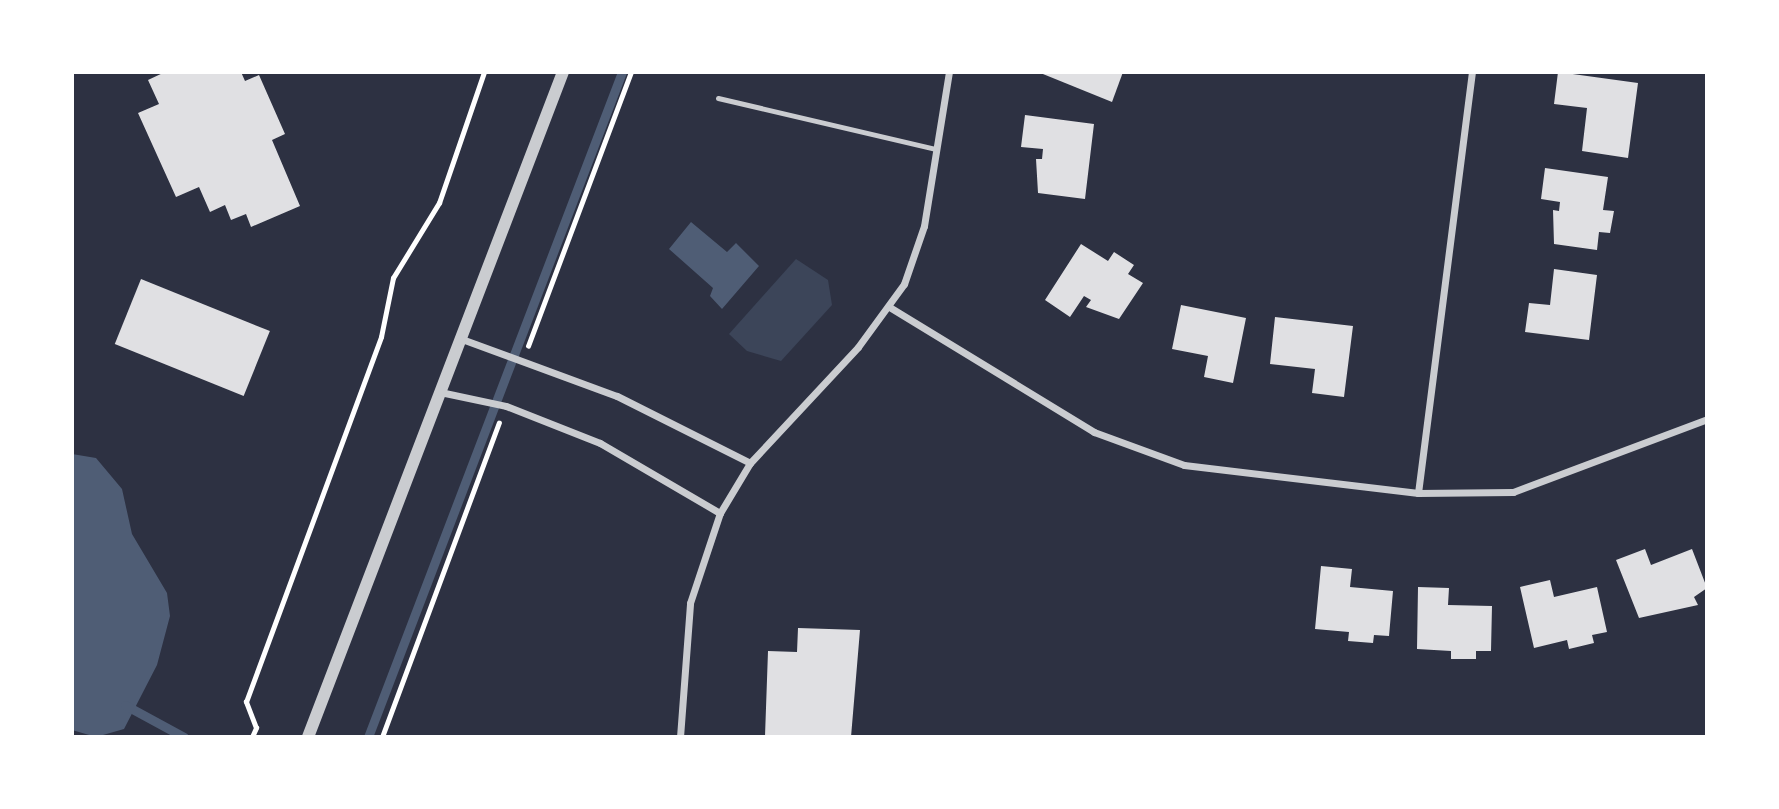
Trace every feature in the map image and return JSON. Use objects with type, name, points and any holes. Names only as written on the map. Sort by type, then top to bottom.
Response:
[{"type":"street","points":[[308,737],[440,392],[458,338],[563,72]]},
{"type":"street","points":[[680,737],[690,603],[720,513],[750,463],[891,307],[924,226],[949,72]]},
{"type":"street","points":[[1418,493],[1472,72]]},
{"type":"street","points":[[891,307],[1134,451],[1184,465],[1418,493],[1513,492],[1707,419]]},
{"type":"street","points":[[458,338],[617,396],[750,463]]},
{"type":"street","points":[[440,392],[506,406],[600,443],[720,513]]},
{"type":"lane","points":[[718,98],[935,149]]},
{"type":"path","points":[[252,737],[256,728],[246,702],[381,337],[393,278],[439,204],[484,72]]},
{"type":"shaded area","points":[[691,222],[727,252],[736,243],[759,266],[722,309],[710,296],[713,288],[669,249]]},
{"type":"shaded area","points":[[796,259],[828,280],[832,305],[781,361],[747,351],[729,334]]},
{"type":"shaded area","points":[[72,454],[96,458],[122,489],[132,534],[167,593],[170,616],[157,665],[124,729],[96,737],[72,730]]},
{"type":"building","points":[[165,72],[241,72],[245,81],[259,75],[285,134],[272,140],[300,206],[251,227],[246,214],[231,220],[225,205],[210,212],[199,187],[176,197],[138,113],[159,104],[148,80]]},
{"type":"building","points":[[1038,72],[1123,72],[1112,102]]},
{"type":"building","points":[[1558,72],[1638,83],[1628,158],[1582,151],[1587,108],[1554,104]]},
{"type":"building","points":[[1025,115],[1094,124],[1085,199],[1038,193],[1036,159],[1042,159],[1043,149],[1021,147]]},
{"type":"building","points":[[1545,168],[1608,177],[1603,210],[1614,211],[1610,233],[1599,232],[1597,250],[1554,244],[1553,210],[1559,211],[1560,202],[1541,199]]},
{"type":"building","points":[[1081,244],[1108,261],[1114,252],[1134,265],[1128,274],[1143,283],[1119,319],[1086,307],[1091,300],[1084,296],[1070,317],[1045,300]]},
{"type":"building","points":[[1554,269],[1597,275],[1589,340],[1525,332],[1529,303],[1550,305]]},
{"type":"building","points":[[141,279],[270,331],[244,396],[115,344]]},
{"type":"building","points":[[1181,305],[1246,318],[1233,383],[1204,377],[1208,356],[1172,349]]},
{"type":"building","points":[[1275,317],[1353,326],[1344,397],[1312,393],[1315,369],[1270,364]]},
{"type":"building","points":[[1645,549],[1651,565],[1692,549],[1707,588],[1694,597],[1698,605],[1639,618],[1616,560]]},
{"type":"building","points":[[1321,566],[1352,569],[1350,587],[1393,591],[1389,636],[1374,635],[1373,643],[1348,641],[1349,632],[1315,629]]},
{"type":"building","points":[[1550,580],[1554,597],[1597,587],[1607,632],[1592,635],[1594,643],[1569,649],[1567,640],[1534,648],[1520,587]]},
{"type":"building","points":[[1418,587],[1449,588],[1448,605],[1492,606],[1491,651],[1476,651],[1476,659],[1451,659],[1451,651],[1417,649]]},
{"type":"building","points":[[798,628],[860,630],[851,737],[765,736],[768,651],[797,652]]},
{"type":"waterway","points":[[368,737],[622,72]]},
{"type":"waterway","points":[[125,705],[184,737]]}]
